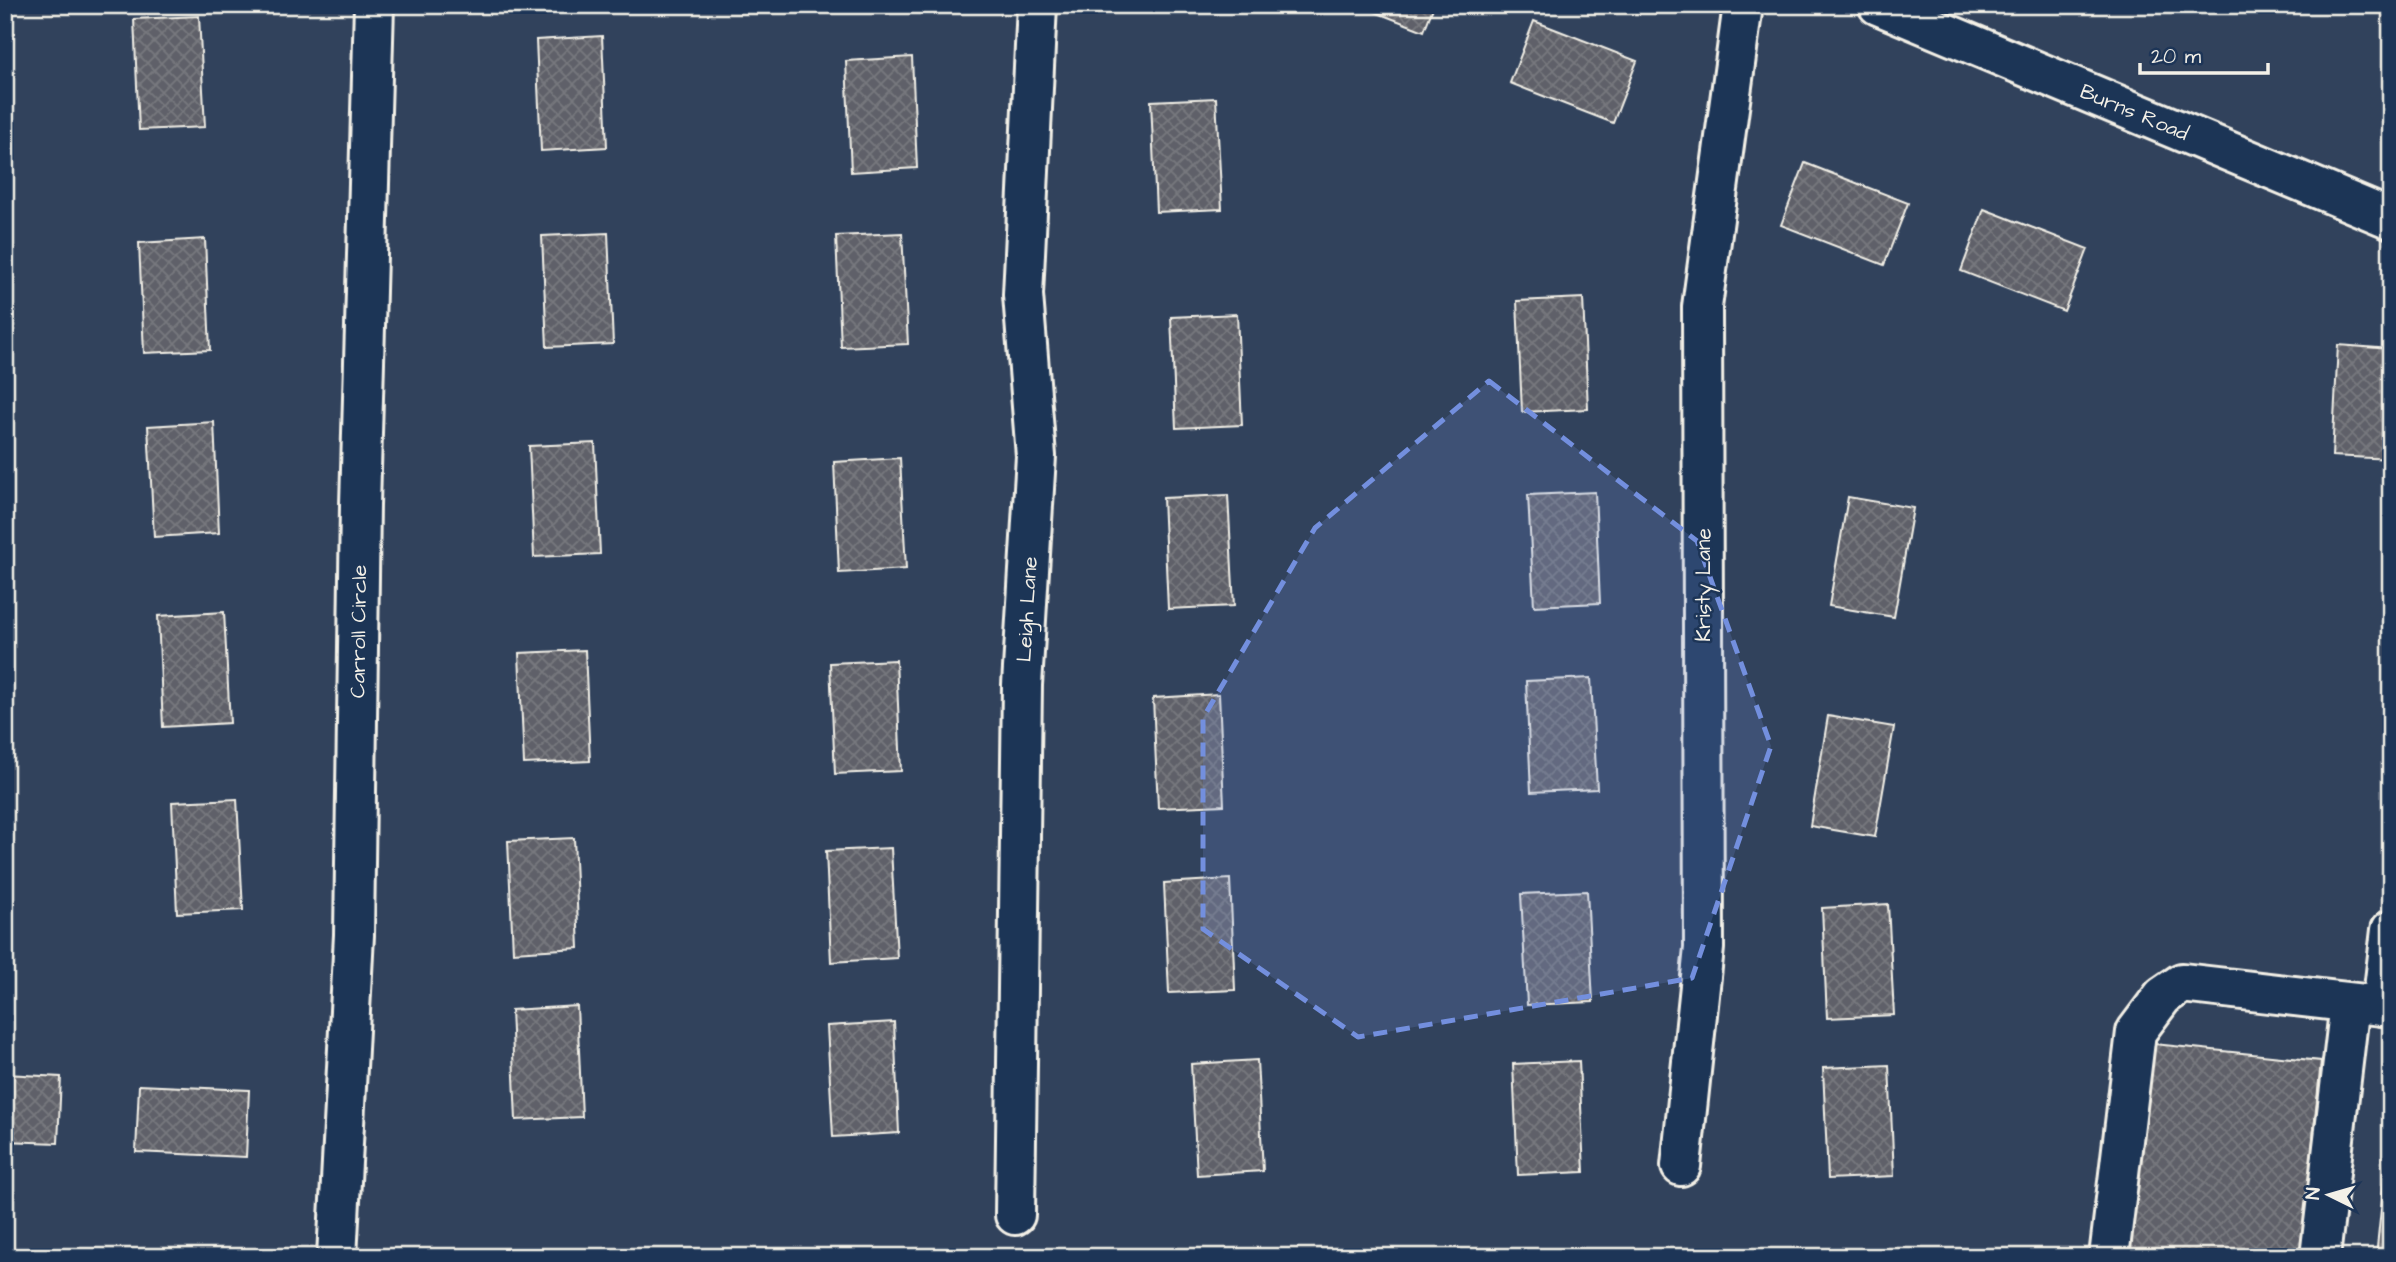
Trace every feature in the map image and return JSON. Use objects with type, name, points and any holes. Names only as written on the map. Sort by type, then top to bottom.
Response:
[{"type":"street","name":"Carroll Circle","points":[[337,1257],[354,935],[360,505],[374,5]]},
{"type":"street","name":"Leigh Lane","points":[[1015,1215],[1022,685],[1036,456],[1023,295],[1037,5]]},
{"type":"street","name":"Kristy Lane","points":[[1681,1166],[1704,948],[1702,307],[1743,5]]},
{"type":"street","name":"Burns Road","points":[[1878,5],[2391,219]]},
{"type":"street","points":[[2320,1257],[2391,930]]},
{"type":"street","points":[[2109,1257],[2136,1032],[2164,996],[2182,984],[2374,1006]]},
{"type":"highlighted area","points":[[1489,381],[1697,541],[1771,746],[1692,978],[1358,1037],[1203,929],[1203,718],[1315,528]]},
{"type":"building","points":[[1357,5],[1434,5],[1424,31]]},
{"type":"building","points":[[199,16],[205,127],[139,130],[134,19]]},
{"type":"building","points":[[1534,21],[1637,61],[1613,123],[1510,83]]},
{"type":"building","points":[[602,36],[607,147],[541,151],[536,40]]},
{"type":"building","points":[[912,57],[917,168],[851,172],[846,61]]},
{"type":"building","points":[[1216,98],[1222,209],[1156,212],[1151,101]]},
{"type":"building","points":[[1805,163],[1908,203],[1884,265],[1781,225]]},
{"type":"building","points":[[1984,209],[2088,249],[2064,311],[1961,271]]},
{"type":"building","points":[[608,233],[613,344],[547,347],[542,236]]},
{"type":"building","points":[[902,233],[908,344],[841,347],[836,236]]},
{"type":"building","points":[[205,239],[210,350],[144,353],[139,243]]},
{"type":"building","points":[[1583,298],[1588,409],[1522,412],[1517,301]]},
{"type":"building","points":[[1237,314],[1242,425],[1176,428],[1171,317]]},
{"type":"building","points":[[2338,345],[2391,349],[2391,459],[2332,456]]},
{"type":"building","points":[[214,422],[219,533],[154,537],[148,426]]},
{"type":"building","points":[[595,443],[600,554],[534,557],[529,446]]},
{"type":"building","points":[[900,458],[906,569],[839,573],[834,462]]},
{"type":"building","points":[[1595,492],[1600,603],[1534,606],[1528,495]]},
{"type":"building","points":[[1228,495],[1234,606],[1168,609],[1163,498]]},
{"type":"building","points":[[1848,497],[1913,508],[1894,617],[1829,606]]},
{"type":"building","points":[[224,612],[230,723],[163,727],[158,616]]},
{"type":"building","points":[[585,650],[590,761],[524,764],[519,653]]},
{"type":"building","points":[[896,660],[901,771],[835,774],[830,663]]},
{"type":"building","points":[[1591,678],[1597,789],[1531,792],[1526,681]]},
{"type":"building","points":[[1219,694],[1224,805],[1158,808],[1153,698]]},
{"type":"building","points":[[1828,716],[1894,727],[1875,837],[1810,826]]},
{"type":"building","points":[[237,799],[243,910],[177,913],[172,802]]},
{"type":"building","points":[[574,838],[579,948],[513,952],[508,841]]},
{"type":"building","points":[[891,848],[897,958],[831,962],[826,851]]},
{"type":"building","points":[[1230,879],[1235,990],[1169,993],[1164,883]]},
{"type":"building","points":[[1587,891],[1593,1002],[1527,1005],[1521,894]]},
{"type":"building","points":[[1888,904],[1894,1015],[1827,1018],[1822,908]]},
{"type":"building","points":[[577,1006],[582,1117],[516,1120],[511,1010]]},
{"type":"building","points":[[894,1022],[899,1133],[833,1137],[827,1026]]},
{"type":"building","points":[[2144,1043],[2321,1061],[2301,1257],[2122,1257]]},
{"type":"building","points":[[1257,1060],[1263,1171],[1197,1175],[1191,1064]]},
{"type":"building","points":[[1579,1061],[1584,1172],[1518,1175],[1513,1064]]},
{"type":"building","points":[[1889,1065],[1894,1176],[1828,1179],[1823,1068]]},
{"type":"building","points":[[5,1074],[61,1077],[58,1143],[5,1141]]},
{"type":"building","points":[[139,1085],[249,1090],[246,1157],[136,1152]]},
{"type":"building","points":[[2391,1114],[2391,1257],[2376,1257]]}]
